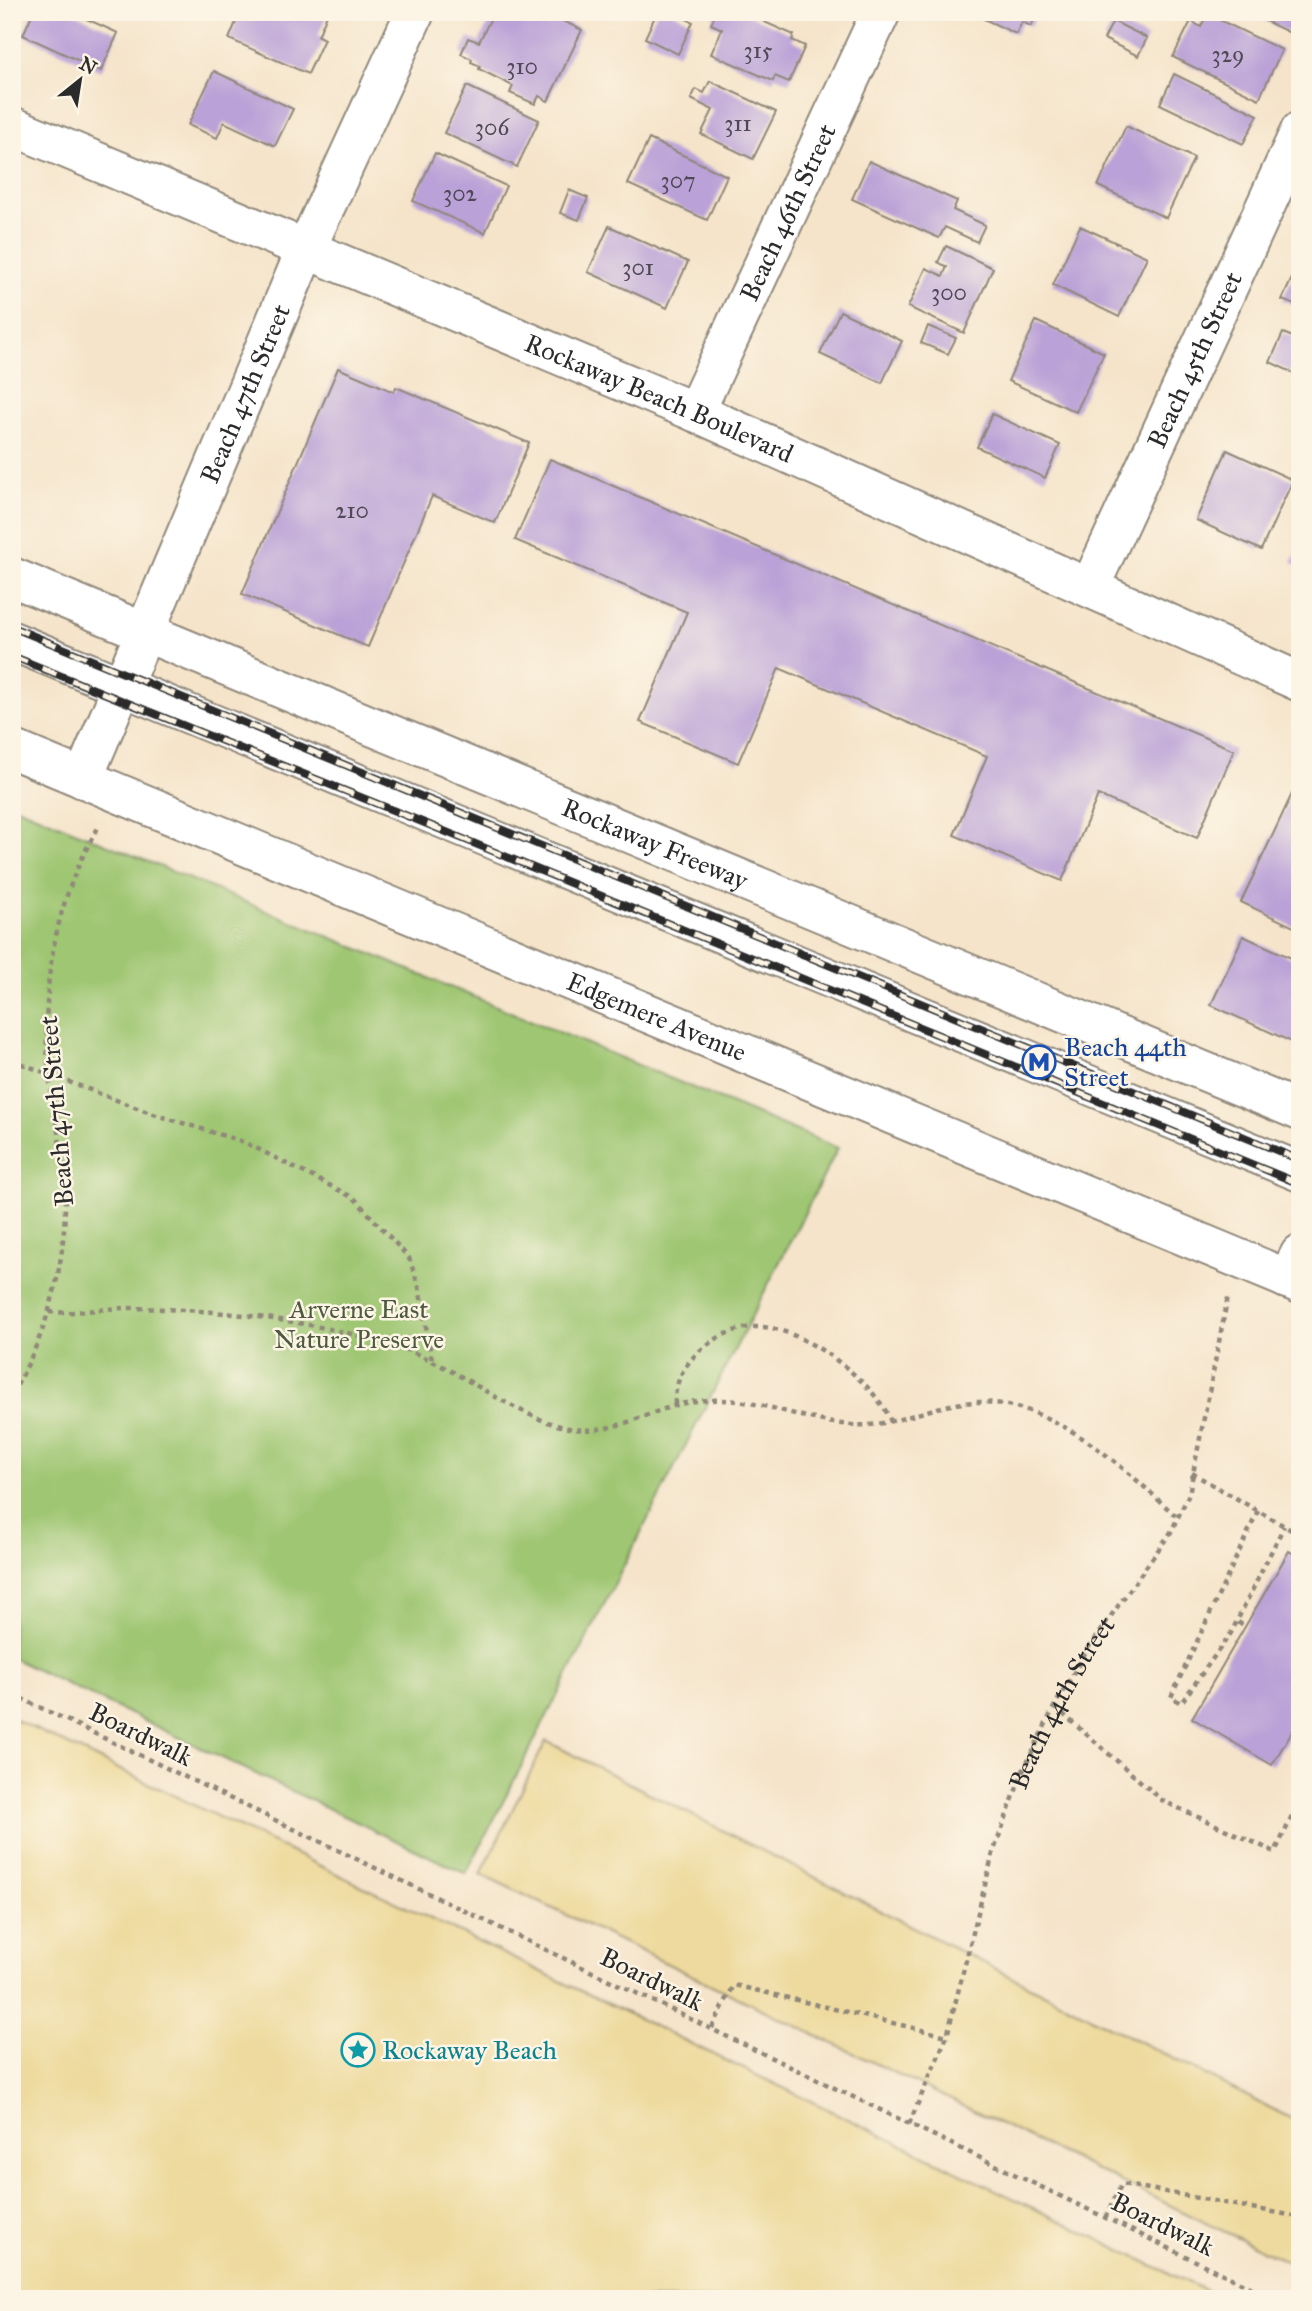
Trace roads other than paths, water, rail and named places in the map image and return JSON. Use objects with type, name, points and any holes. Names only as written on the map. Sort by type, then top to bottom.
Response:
[{"type":"street","name":"Beach 47th Street","points":[[83,779],[306,249],[415,12]]},
{"type":"street","name":"Beach 46th Street","points":[[695,412],[881,12]]},
{"type":"street","name":"Rockaway Beach Boulevard","points":[[12,126],[695,412],[1300,682]]},
{"type":"street","name":"Beach 45th Street","points":[[1090,587],[1296,148]]},
{"type":"street","name":"Rockaway Freeway","points":[[12,577],[1300,1111]]},
{"type":"street","points":[[12,641],[1300,1172]]},
{"type":"street","name":"Edgemere Avenue","points":[[12,750],[1296,1272]]},
{"type":"railway","points":[[12,627],[1300,1160]]},
{"type":"railway","points":[[12,656],[1300,1184]]},
{"type":"place","name":"Beach 44th Street","points":[[1039,1062]]},
{"type":"place","name":"Rockaway Beach","points":[[358,2050]]},
{"type":"park label","name":"Arverne East Nature Preserve","points":[[359,1324]]}]
